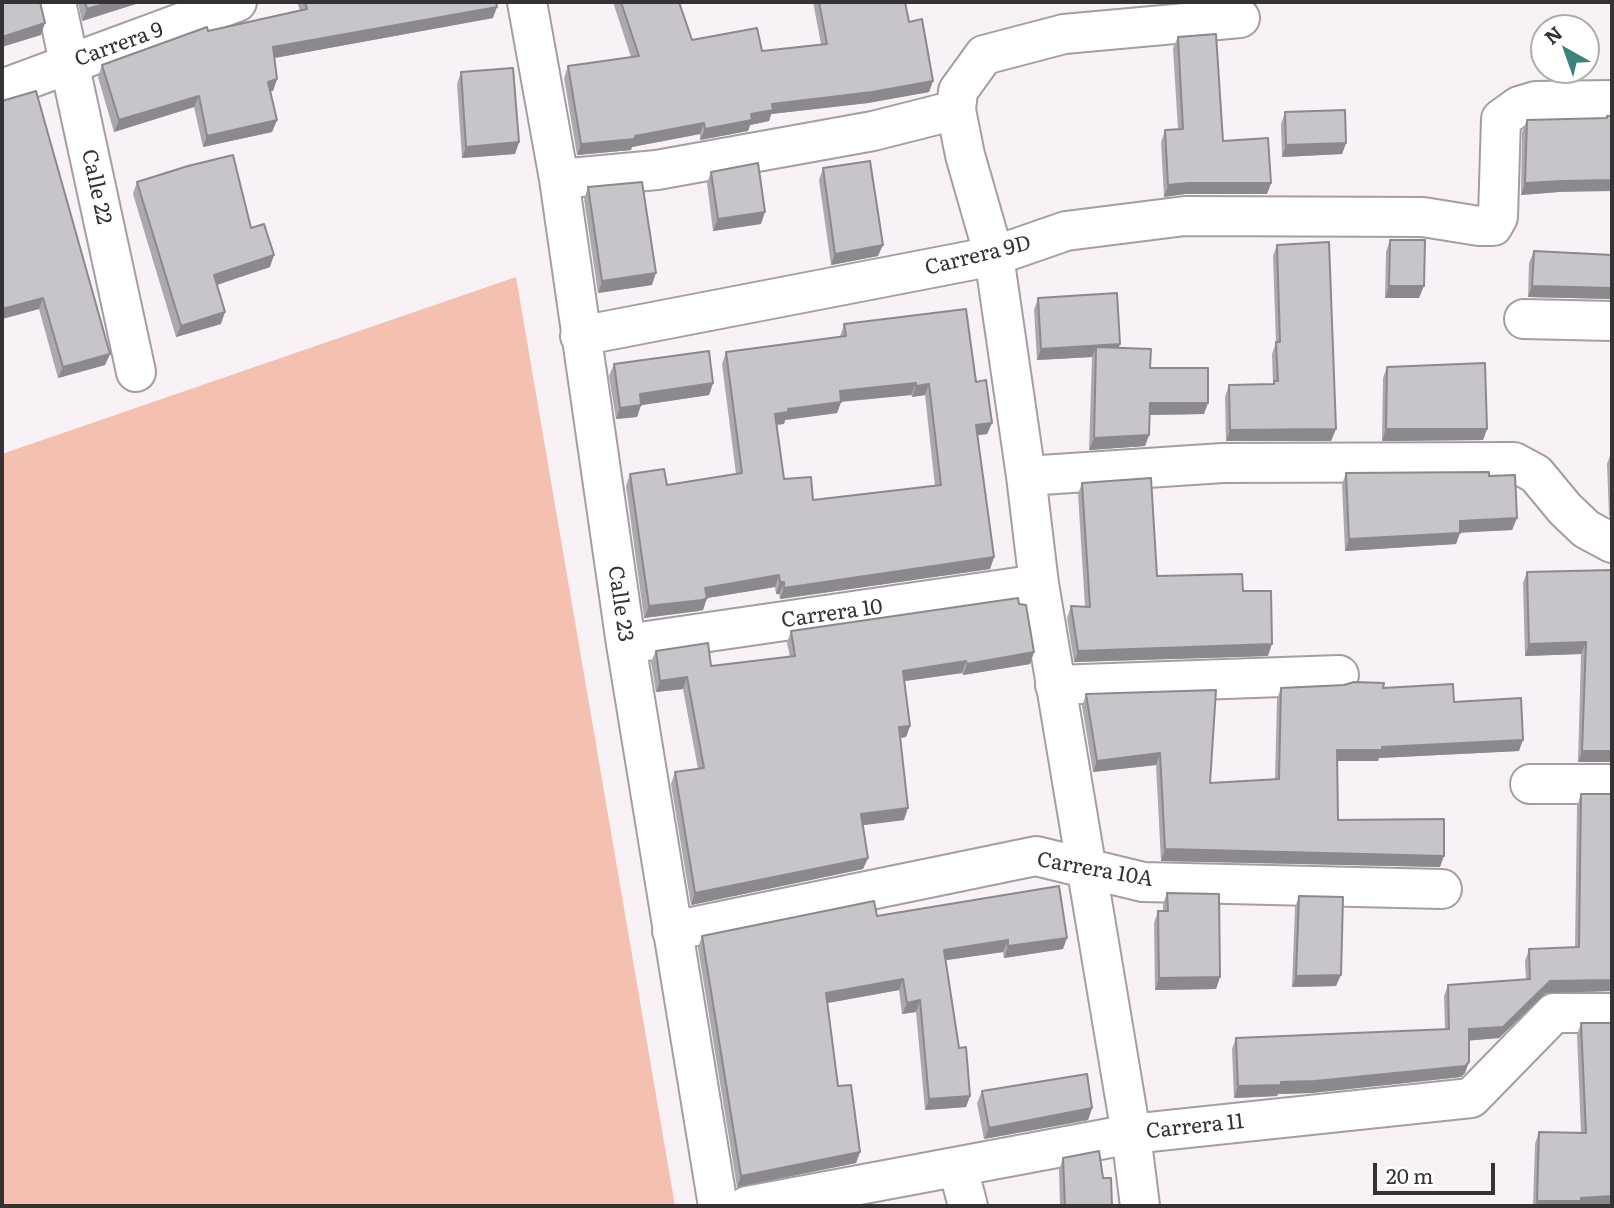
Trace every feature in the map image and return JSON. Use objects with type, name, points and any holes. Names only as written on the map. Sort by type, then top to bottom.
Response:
[{"type":"street","name":"Calle 22","points":[[56,2],[136,372]]},
{"type":"street","name":"Carrera 9","points":[[2,89],[237,2]]},
{"type":"street","name":"Calle 23","points":[[527,2],[559,179],[625,645],[718,1206]]},
{"type":"street","points":[[1140,1206],[1131,1134],[1039,584],[994,256],[965,155],[957,110],[958,91],[984,55],[1064,34],[1240,18]]},
{"type":"street","name":"Carrera 9D","points":[[580,336],[994,256],[1066,231],[1185,216],[1423,217],[1493,226],[1498,217],[1501,119],[1518,106],[1536,101],[1612,100]]},
{"type":"street","points":[[559,179],[657,170],[873,131],[957,110]]},
{"type":"street","points":[[1524,318],[1612,321]]},
{"type":"street","points":[[1026,476],[1223,463],[1514,461],[1536,474],[1586,529],[1612,543]]},
{"type":"street","name":"Carrera 10","points":[[625,645],[1039,584]]},
{"type":"street","points":[[1055,685],[1339,675]]},
{"type":"street","points":[[1530,784],[1612,784]]},
{"type":"street","name":"Carrera 10A","points":[[672,932],[1036,856],[1143,882],[1442,888]]},
{"type":"street","name":"Carrera 11","points":[[747,1206],[1131,1134],[1471,1098],[1554,1013],[1612,1013]]},
{"type":"street","points":[[958,1168],[968,1206]]},
{"type":"shaded area","points":[[516,277],[675,1206],[2,1206],[2,454]]},
{"type":"building","points":[[2,2],[40,2],[45,23],[2,37]]},
{"type":"building","points":[[85,2],[111,2],[87,9]]},
{"type":"building","points":[[305,2],[496,2],[497,7],[273,47],[277,79],[268,82],[277,120],[207,136],[199,96],[119,120],[102,65],[207,27],[208,31],[307,9]]},
{"type":"building","points":[[621,2],[679,2],[692,40],[757,28],[762,51],[827,44],[819,2],[905,2],[909,22],[922,19],[933,81],[872,92],[772,104],[773,110],[751,114],[752,120],[705,129],[704,123],[635,136],[635,139],[581,144],[568,66],[639,56]]},
{"type":"building","points":[[1216,34],[1223,141],[1268,138],[1271,183],[1168,185],[1165,130],[1183,129],[1178,37]]},
{"type":"building","points":[[513,68],[519,142],[466,147],[461,72]]},
{"type":"building","points":[[36,91],[110,354],[63,367],[43,298],[2,309],[2,101]]},
{"type":"building","points":[[1345,110],[1346,143],[1286,145],[1285,112]]},
{"type":"building","points":[[1612,116],[1612,180],[1525,183],[1527,120]]},
{"type":"building","points":[[233,155],[251,228],[264,224],[274,255],[214,275],[225,312],[181,326],[137,182]]},
{"type":"building","points":[[870,161],[883,245],[835,254],[823,168]]},
{"type":"building","points":[[758,163],[765,212],[718,219],[711,172]]},
{"type":"building","points":[[642,182],[656,273],[602,281],[588,187]]},
{"type":"building","points":[[1390,240],[1425,240],[1424,286],[1389,286]]},
{"type":"building","points":[[1329,242],[1336,429],[1230,430],[1229,385],[1274,384],[1274,381],[1278,381],[1276,342],[1280,342],[1277,245]]},
{"type":"building","points":[[1534,251],[1612,255],[1612,288],[1532,286]]},
{"type":"building","points":[[1117,293],[1120,344],[1041,349],[1038,298]]},
{"type":"building","points":[[966,309],[976,382],[986,380],[992,423],[976,425],[994,557],[784,588],[784,582],[780,582],[779,575],[705,588],[707,598],[702,600],[649,606],[630,474],[664,469],[667,485],[742,473],[726,352],[846,336],[844,324]],"holes":[[[916,383],[916,386],[929,384],[941,485],[813,500],[811,477],[784,479],[775,414],[788,412],[788,409],[841,402],[840,391]]]},
{"type":"building","points":[[1096,347],[1151,349],[1150,368],[1208,368],[1208,403],[1150,403],[1149,435],[1094,438]]},
{"type":"building","points":[[709,351],[713,383],[640,394],[641,405],[620,408],[614,364]]},
{"type":"building","points":[[1485,363],[1487,429],[1386,429],[1387,367]]},
{"type":"building","points":[[1489,472],[1489,476],[1515,475],[1517,518],[1460,521],[1460,533],[1349,539],[1346,473]]},
{"type":"building","points":[[1151,478],[1157,576],[1242,574],[1243,591],[1271,591],[1272,644],[1078,651],[1071,606],[1090,607],[1082,483]]},
{"type":"building","points":[[1612,570],[1612,751],[1582,751],[1586,642],[1529,644],[1527,572]]},
{"type":"building","points":[[1018,598],[1019,604],[1026,605],[1034,652],[967,664],[966,661],[903,671],[910,726],[899,727],[908,808],[861,814],[868,858],[695,893],[675,772],[704,768],[687,677],[660,681],[656,651],[708,643],[711,666],[795,656],[791,631]]},
{"type":"building","points":[[1354,682],[1384,683],[1383,688],[1453,684],[1454,702],[1521,698],[1523,740],[1382,747],[1382,750],[1337,750],[1338,820],[1444,819],[1444,856],[1165,849],[1160,753],[1097,761],[1086,694],[1216,690],[1210,783],[1279,779],[1281,688],[1344,685]]},
{"type":"building","points":[[1581,794],[1612,794],[1612,980],[1550,981],[1503,1027],[1469,1029],[1469,1062],[1465,1066],[1281,1082],[1281,1085],[1238,1086],[1236,1038],[1449,1029],[1448,985],[1530,979],[1529,949],[1579,947]]},
{"type":"building","points":[[1059,886],[1067,938],[1008,946],[1008,940],[944,950],[959,1048],[966,1047],[970,1096],[929,1099],[920,1000],[907,1003],[903,979],[826,993],[838,1086],[851,1085],[860,1152],[741,1176],[702,936],[874,901],[877,916]]},
{"type":"building","points":[[1167,893],[1219,894],[1220,977],[1159,978],[1158,911],[1168,911]]},
{"type":"building","points":[[1299,896],[1343,897],[1341,975],[1296,976]]},
{"type":"building","points":[[1581,1023],[1612,1023],[1612,1196],[1581,1198],[1581,1201],[1537,1201],[1539,1132],[1586,1133]]},
{"type":"building","points":[[1087,1074],[1092,1108],[989,1128],[982,1091]]},
{"type":"building","points":[[1099,1151],[1103,1178],[1111,1178],[1112,1206],[1065,1206],[1063,1158]]}]
